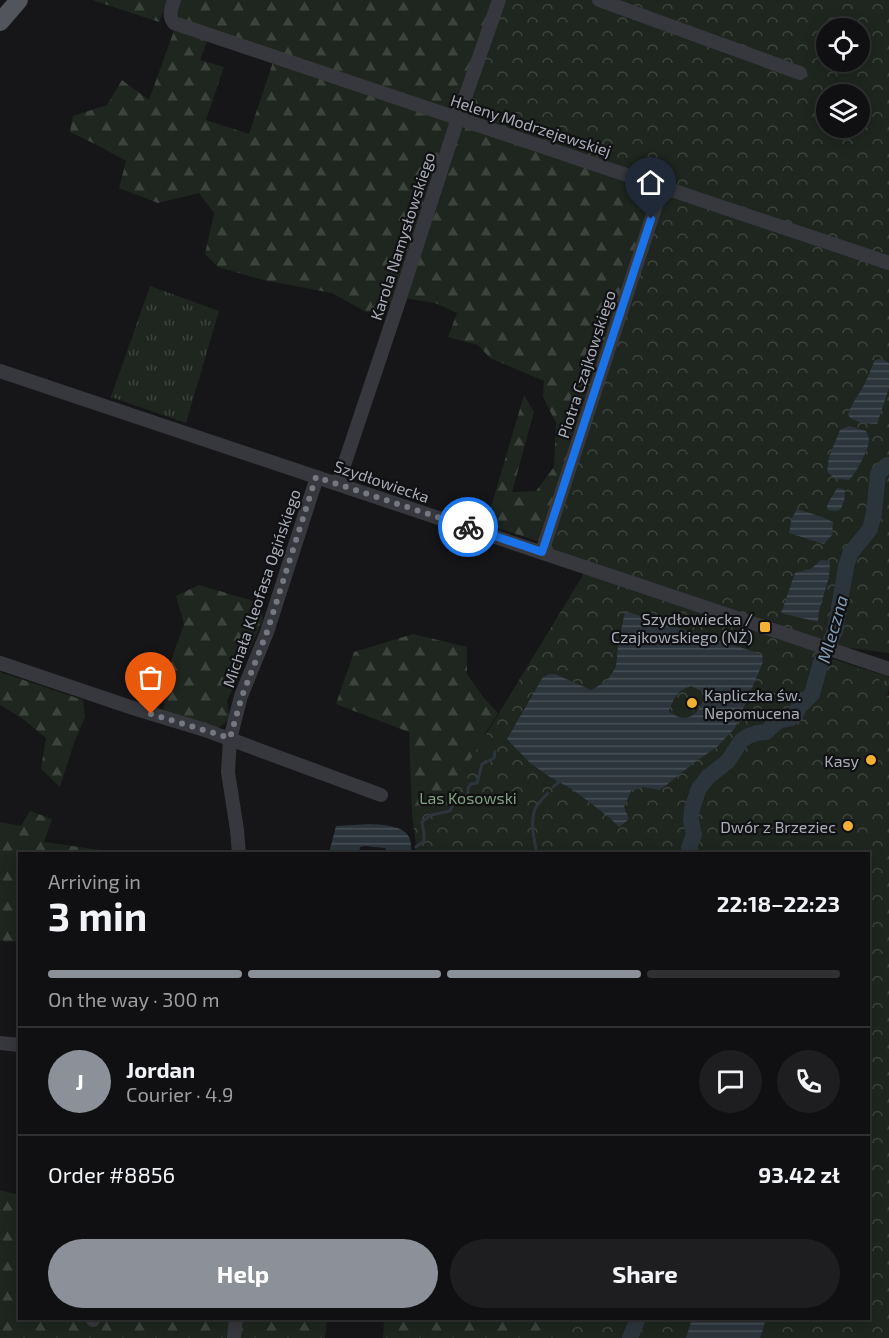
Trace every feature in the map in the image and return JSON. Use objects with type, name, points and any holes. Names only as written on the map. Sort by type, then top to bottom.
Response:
[{"type":"street","name":"Karola Namysłowskiego","points":[[338,483],[458,118],[500,0]]},
{"type":"street","points":[[600,0],[800,73]]},
{"type":"street","name":"Heleny Modrzejewskiej","points":[[172,6],[171,19],[174,23],[889,263]]},
{"type":"street","name":"Piotra Czajkowskiego","points":[[542,552],[662,187]]},
{"type":"street","name":"Szydłowiecka","points":[[0,371],[889,669]]},
{"type":"street","name":"Michała Kleofasa Ogińskiego","points":[[238,852],[228,772],[230,738],[242,696],[267,632],[316,477]]},
{"type":"street","points":[[0,663],[230,738],[381,795]]},
{"type":"street","points":[[0,1043],[18,1045]]},
{"type":"street","points":[[234,1338],[236,1320]]},
{"type":"green space","points":[[92,0],[167,0],[159,22]]},
{"type":"green space","points":[[178,0],[496,0],[456,112],[182,21],[175,10]]},
{"type":"green space","points":[[504,0],[889,0],[889,653],[835,646],[829,660],[879,676],[880,692],[889,696],[889,1338],[554,1338],[561,1320],[870,1320],[870,852],[417,852],[412,814],[447,796],[586,570],[543,555],[667,187],[467,118],[466,113]]},
{"type":"green space","points":[[175,28],[208,39],[200,60],[224,67],[206,120],[249,134],[273,62],[454,121],[397,297],[385,312],[366,312],[332,293],[263,280],[218,267],[205,254],[214,213],[199,193],[158,203],[119,188],[126,161],[70,132],[73,116],[107,105],[122,80],[149,100]]},
{"type":"green space","points":[[460,123],[657,189],[540,542],[486,524],[524,395],[534,412],[512,492],[536,491],[554,467],[556,423],[543,397],[544,381],[490,358],[478,345],[448,337],[457,313],[435,303],[404,298]]},
{"type":"green space","points":[[150,286],[219,311],[186,423],[111,397]]},
{"type":"green space","points":[[199,585],[250,600],[261,606],[263,620],[227,701],[230,719],[217,729],[171,714],[163,709],[170,684],[171,661],[184,624],[176,596]]},
{"type":"green space","name":"Las Kosowski","points":[[413,634],[467,647],[467,674],[498,713],[485,736],[567,805],[412,814],[409,732],[336,704],[354,652]]},
{"type":"green space","points":[[833,659],[889,677],[887,695],[880,693],[831,662]]},
{"type":"green space","points":[[0,672],[83,700],[85,717],[60,787],[41,769],[46,738],[23,719],[0,705]]},
{"type":"green space","points":[[30,811],[52,819],[44,842],[115,852],[18,852],[18,941],[8,942],[0,940],[0,822],[21,826]]},
{"type":"green space","points":[[0,1190],[18,1195],[18,1320],[327,1320],[325,1338],[0,1338]]},
{"type":"green space","points":[[384,1320],[679,1320],[673,1338],[383,1338]]},
{"type":"shaded area","points":[[882,359],[889,363],[889,388],[877,424],[862,423],[850,418],[849,411],[875,360]]},
{"type":"shaded area","points":[[849,426],[866,431],[869,439],[868,445],[849,480],[836,479],[827,472],[829,457],[840,430]]},
{"type":"shaded area","points":[[837,488],[844,489],[843,504],[840,510],[828,510],[827,505]]},
{"type":"shaded area","points":[[797,509],[833,522],[832,535],[824,544],[789,533],[792,518]]},
{"type":"shaded area","points":[[821,560],[830,561],[829,577],[818,622],[781,613],[795,573],[812,568]]},
{"type":"shaded area","points":[[625,611],[755,652],[762,656],[763,662],[735,728],[717,747],[660,790],[643,787],[631,791],[624,807],[629,819],[619,827],[570,788],[530,763],[507,739],[543,677],[555,674],[591,690],[607,681],[616,667]],"holes":[[[691,686],[701,691],[704,698],[695,714],[686,718],[669,711],[674,698],[682,690]]]},
{"type":"shaded area","points":[[370,824],[398,828],[410,839],[412,852],[387,852],[385,848],[365,846],[360,847],[359,852],[329,852],[336,826]]},
{"type":"shaded area","points":[[692,1320],[766,1320],[760,1338],[686,1338]]},
{"type":"waterway","name":"Mleczna","points":[[691,852],[689,848],[694,835],[691,820],[692,809],[699,788],[708,777],[728,761],[741,741],[748,736],[766,732],[778,721],[791,718],[812,694],[821,662],[835,631],[850,554],[870,529],[878,474],[889,465]]},
{"type":"waterway","points":[[416,847],[424,841],[422,822],[431,815],[450,811],[457,797],[468,795],[468,788],[471,784],[477,783],[482,764],[494,758],[495,752]]},
{"type":"waterway","points":[[553,787],[559,782]]},
{"type":"waterway","points":[[537,852],[533,831],[534,814],[535,809],[548,793]]},
{"type":"waterway","name":"Mleczna","points":[[630,1338],[637,1320]]},
{"type":"way so far","points":[[151,714],[230,738],[242,696],[267,632],[316,477],[468,527]]},
{"type":"place","name":"Szydłowiecka / Czajkowskiego (NŻ)","points":[[765,627]]},
{"type":"place","name":"Kapliczka św. Nepomucena","points":[[692,703]]},
{"type":"place","name":"Kasy","points":[[871,760]]},
{"type":"place","name":"Dwór z Brzeziec","points":[[848,826]]},
{"type":"route","points":[[468,527],[542,552],[651,219]]}]
